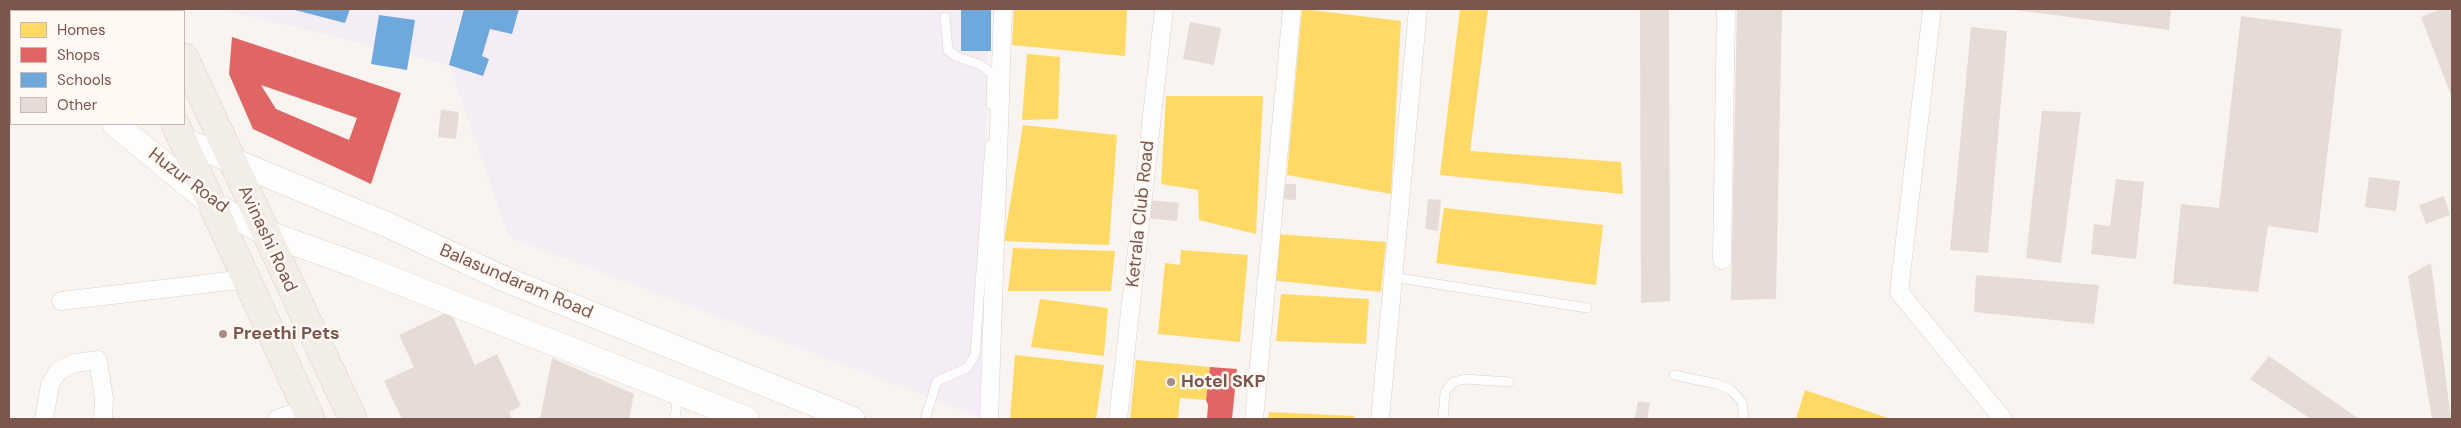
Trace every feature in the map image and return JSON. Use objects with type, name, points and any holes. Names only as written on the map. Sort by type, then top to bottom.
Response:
[{"type":"main road","name":"Avinashi Road","points":[[185,59],[264,232],[353,419]]},
{"type":"main road","name":"Huzur Road","points":[[116,125],[212,204],[264,232]]},
{"type":"main road","name":"Avinashi Road","points":[[179,132],[309,414]]},
{"type":"main road","name":"Balasundaram Road","points":[[179,132],[231,161],[388,225],[502,278],[852,419]]},
{"type":"main road","points":[[264,232],[356,265],[746,419]]},
{"type":"street","points":[[989,419],[1003,9]]},
{"type":"street","name":"Ketrala Club Road","points":[[1118,419],[1164,9]]},
{"type":"street","points":[[1254,419],[1292,9]]},
{"type":"street","points":[[1380,419],[1418,9]]},
{"type":"street","points":[[1722,260],[1726,9]]},
{"type":"street","points":[[1932,9],[1899,292],[2003,419]]},
{"type":"street","points":[[61,301],[246,279]]},
{"type":"street","points":[[44,419],[50,385],[58,371],[75,362],[98,360],[104,399],[103,419]]},
{"type":"street","points":[[276,419],[309,414]]},
{"type":"lane","points":[[926,419],[937,381],[967,368],[975,355],[990,150],[992,74],[981,65],[955,56],[948,50],[945,17]]},
{"type":"lane","points":[[1393,277],[1587,308]]},
{"type":"lane","points":[[1674,375],[1717,384],[1730,390],[1742,402],[1744,419]]},
{"type":"lane","points":[[1443,419],[1445,392],[1453,382],[1465,379],[1509,382]]},
{"type":"lane","points":[[675,419],[678,392]]},
{"type":"shaded area","points":[[220,9],[989,9],[980,417],[509,237],[449,65]]},
{"type":"building: Homes","points":[[1014,9],[1127,9],[1125,56],[1012,45]]},
{"type":"building: Homes","points":[[1302,9],[1401,21],[1391,194],[1287,175]]},
{"type":"building: Homes","points":[[1460,9],[1488,9],[1470,151],[1621,162],[1623,194],[1440,175]]},
{"type":"building: Homes","points":[[1027,54],[1060,57],[1058,119],[1022,120]]},
{"type":"building: Homes","points":[[1166,96],[1263,96],[1256,234],[1199,220],[1198,190],[1161,184]]},
{"type":"building: Homes","points":[[1023,125],[1117,135],[1109,245],[1004,241]]},
{"type":"building: Homes","points":[[1444,208],[1603,225],[1596,285],[1436,263]]},
{"type":"building: Homes","points":[[1276,234],[1386,242],[1381,292],[1271,280]]},
{"type":"building: Homes","points":[[1013,248],[1115,251],[1111,291],[1008,291]]},
{"type":"building: Homes","points":[[1181,250],[1248,255],[1240,342],[1158,334],[1165,263],[1180,265]]},
{"type":"building: Homes","points":[[1281,294],[1369,299],[1366,344],[1276,341]]},
{"type":"building: Homes","points":[[1040,299],[1108,308],[1104,356],[1031,347]]},
{"type":"building: Homes","points":[[1015,355],[1104,365],[1096,419],[1010,419]]},
{"type":"building: Homes","name":"Hotel SKP","points":[[1136,360],[1210,367],[1206,400],[1180,398],[1178,419],[1130,419]]},
{"type":"building: Homes","points":[[1805,390],[1891,419],[1796,419]]},
{"type":"building: Homes","points":[[1269,412],[1354,416],[1354,419],[1268,419]]},
{"type":"building: Shops","points":[[232,37],[401,93],[371,184],[253,129],[229,74]],"holes":[[[261,85],[357,118],[349,140],[276,109]]]},
{"type":"building: Shops","points":[[1210,367],[1237,369],[1232,419],[1207,419],[1208,405],[1206,400]]},
{"type":"building: Schools","points":[[291,9],[350,9],[345,23]]},
{"type":"building: Schools","points":[[464,9],[519,9],[512,34],[490,29],[482,56],[489,59],[483,76],[449,65]]},
{"type":"building: Schools","points":[[961,9],[991,9],[991,51],[961,51]]},
{"type":"building: Schools","points":[[379,15],[415,20],[407,70],[371,64]]},
{"type":"building: Other","points":[[1640,9],[1669,9],[1670,301],[1641,303]]},
{"type":"building: Other","points":[[1737,9],[1782,9],[1776,299],[1731,300]]},
{"type":"building: Other","points":[[2008,9],[2171,9],[2169,30]]},
{"type":"building: Other","points":[[2442,9],[2452,9],[2452,98],[2421,17]]},
{"type":"building: Other","points":[[2241,16],[2342,29],[2318,233],[2268,226],[2258,292],[2173,284],[2181,204],[2219,208]]},
{"type":"building: Other","points":[[1190,22],[1221,28],[1214,65],[1183,59]]},
{"type":"building: Other","points":[[1971,27],[2007,31],[1988,253],[1950,250]]},
{"type":"building: Other","points":[[441,110],[459,112],[456,139],[438,137]]},
{"type":"building: Other","points":[[2042,111],[2081,112],[2061,263],[2026,258]]},
{"type":"building: Other","points":[[2369,177],[2400,181],[2396,211],[2365,207]]},
{"type":"building: Other","points":[[2116,179],[2144,182],[2136,259],[2091,254],[2094,224],[2110,226]]},
{"type":"building: Other","points":[[1281,184],[1296,184],[1296,200],[1280,199]]},
{"type":"building: Other","points":[[2444,196],[2450,215],[2426,224],[2419,205]]},
{"type":"building: Other","points":[[1428,199],[1441,200],[1438,231],[1425,229]]},
{"type":"building: Other","points":[[1148,200],[1179,203],[1177,221],[1146,218]]},
{"type":"building: Other","points":[[2431,263],[2451,419],[2432,419],[2408,276]]},
{"type":"building: Other","points":[[1976,275],[2099,285],[2094,324],[1974,312]]},
{"type":"building: Other","points":[[450,311],[475,365],[497,354],[521,406],[509,412],[512,419],[402,419],[384,381],[414,367],[399,335]]},
{"type":"building: Other","points":[[2269,356],[2359,419],[2311,419],[2250,379]]},
{"type":"building: Other","points":[[552,358],[634,394],[629,419],[540,419]]},
{"type":"building: Other","points":[[1638,401],[1650,403],[1647,419],[1635,418]]},
{"type":"place","name":"Preethi Pets","points":[[223,334]]},
{"type":"place","name":"Hotel SKP","points":[[1171,382]]}]
